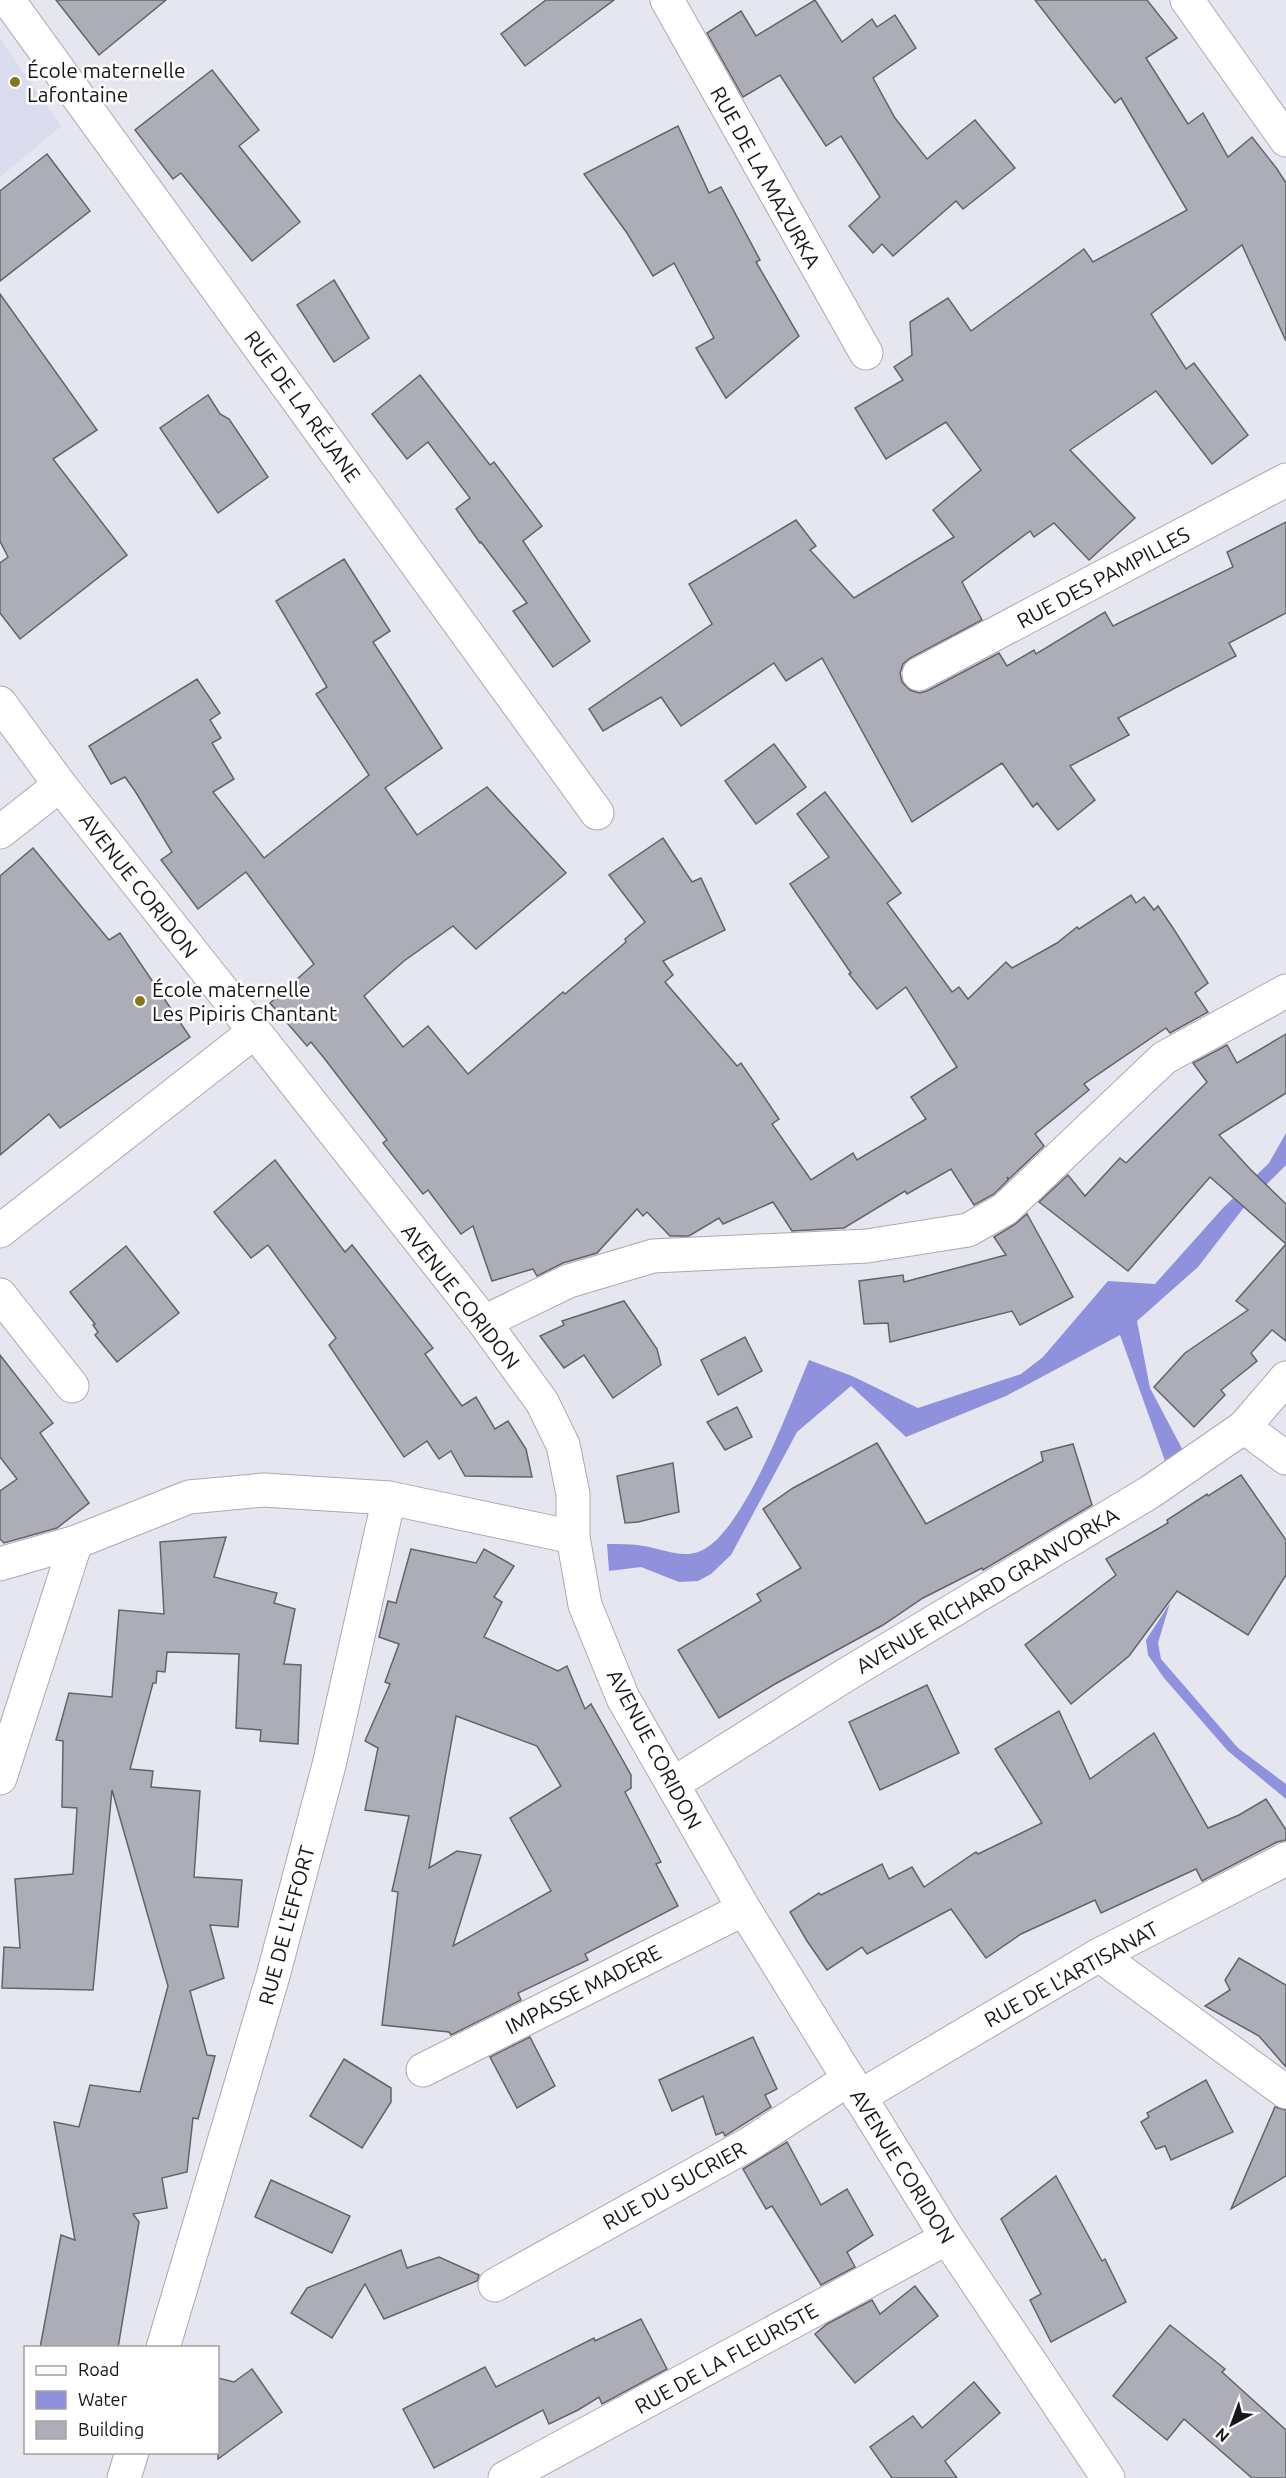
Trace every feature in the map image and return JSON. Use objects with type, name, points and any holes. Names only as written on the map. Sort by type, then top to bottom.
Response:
[{"type":"street","name":"RUE DE LA RÉJANE","points":[[8,0],[597,813]]},
{"type":"street","name":"RUE DE LA MAZURKA","points":[[667,0],[866,353]]},
{"type":"street","points":[[1187,0],[1286,140]]},
{"type":"street","name":"RUE DES PAMPILLES","points":[[919,674],[1286,480]]},
{"type":"street","name":"AVENUE CORIDON","points":[[0,703],[60,785],[484,1322],[542,1402],[563,1445],[573,1494],[573,1537],[585,1605],[623,1698],[744,1909],[947,2238],[1108,2478]]},
{"type":"street","points":[[0,832],[60,785]]},
{"type":"street","points":[[484,1322],[569,1281],[653,1256],[867,1246],[968,1230],[1005,1209],[1164,1058],[1286,991]]},
{"type":"street","points":[[0,1231],[254,1032]]},
{"type":"street","points":[[0,1294],[72,1386]]},
{"type":"street","name":"AVENUE RICHARD GRANVORKA","points":[[673,1784],[844,1676],[1150,1492],[1244,1427],[1286,1378]]},
{"type":"street","points":[[1244,1427],[1286,1458]]},
{"type":"street","points":[[0,1564],[76,1542],[189,1497],[264,1490],[389,1498],[573,1537]]},
{"type":"street","name":"RUE DE L'EFFORT","points":[[164,2346],[279,1954],[329,1766],[389,1498]]},
{"type":"street","points":[[0,1778],[76,1542]]},
{"type":"street","name":"RUE DE L'ARTISANAT","points":[[854,2088],[1099,1955],[1286,1859]]},
{"type":"street","name":"IMPASSE MADERE","points":[[423,2070],[744,1909]]},
{"type":"street","points":[[1099,1955],[1286,2092]]},
{"type":"street","name":"RUE DU SUCRIER","points":[[495,2285],[854,2088]]},
{"type":"street","name":"RUE DE LA FLEURISTE","points":[[505,2478],[947,2238]]},
{"type":"street","points":[[124,2478],[131,2454]]},
{"type":"shaded area","name":"École maternelle Lafontaine","points":[[0,39],[61,126],[0,177]]},
{"type":"water","points":[[1286,1133],[1286,1165],[1245,1206],[1198,1267],[1137,1321],[1150,1388],[1187,1458],[1169,1472],[1120,1335],[1006,1396],[906,1437],[851,1386],[797,1432],[731,1555],[711,1574],[698,1581],[679,1582],[641,1567],[609,1571],[607,1544],[639,1545],[691,1554],[715,1541],[732,1522],[748,1496],[777,1436],[809,1360],[852,1376],[918,1408],[1021,1374],[1043,1357],[1108,1281],[1155,1284],[1223,1208],[1269,1163]]},
{"type":"water","points":[[1170,1603],[1158,1643],[1161,1659],[1238,1748],[1286,1784],[1286,1799],[1228,1751],[1164,1678],[1148,1655],[1146,1640]]},
{"type":"building","points":[[56,0],[166,0],[99,55]]},
{"type":"building","points":[[546,0],[614,0],[525,66],[501,34]]},
{"type":"building","points":[[815,0],[842,42],[872,19],[877,27],[895,15],[916,48],[873,78],[895,118],[927,159],[975,120],[1015,168],[963,209],[956,201],[893,256],[882,244],[873,253],[849,226],[880,197],[841,136],[826,146],[780,75],[743,97],[707,33],[741,11],[756,36]]},
{"type":"building","points":[[1035,0],[1147,0],[1177,38],[1146,58],[1188,124],[1203,113],[1228,157],[1252,137],[1277,169],[1286,183],[1286,341],[1242,245],[1151,314],[1186,369],[1194,363],[1248,435],[1212,464],[1156,391],[1070,450],[1135,518],[1089,560],[1054,523],[1034,537],[1030,531],[962,582],[982,620],[910,658],[903,664],[900,673],[902,682],[910,690],[919,693],[927,691],[999,653],[1007,666],[1034,650],[1036,654],[1105,612],[1113,626],[1233,567],[1227,552],[1286,522],[1286,613],[1229,643],[1236,656],[1118,718],[1129,735],[1070,766],[1095,800],[1058,830],[1037,803],[1033,807],[1002,763],[912,822],[822,658],[786,681],[774,663],[681,726],[661,697],[603,731],[589,709],[712,624],[689,584],[796,520],[816,546],[810,550],[854,598],[954,537],[933,510],[981,470],[946,422],[886,459],[855,408],[903,380],[894,367],[912,355],[910,322],[948,298],[971,331],[1084,249],[1093,262],[1187,210],[1121,98],[1115,103]]},
{"type":"building","points":[[212,70],[259,130],[239,146],[300,222],[252,261],[181,173],[173,179],[135,130]]},
{"type":"building","points":[[678,126],[709,193],[721,187],[760,260],[756,262],[799,336],[726,398],[696,348],[714,338],[674,263],[653,276],[627,233],[584,174]]},
{"type":"building","points":[[47,154],[90,211],[0,281],[0,191]]},
{"type":"building","points":[[334,280],[369,338],[334,362],[297,305]]},
{"type":"building","points":[[0,294],[97,430],[53,459],[127,555],[20,639],[0,613],[0,563],[8,557],[0,541]]},
{"type":"building","points":[[420,375],[490,465],[494,462],[542,526],[523,541],[590,641],[553,667],[513,611],[527,603],[456,509],[470,498],[428,442],[407,459],[372,414]]},
{"type":"building","points":[[208,395],[220,414],[229,419],[268,477],[218,513],[160,428]]},
{"type":"building","points":[[344,559],[390,631],[373,642],[442,748],[385,788],[417,835],[487,787],[566,873],[476,949],[453,926],[404,961],[364,996],[403,1047],[428,1026],[468,1074],[563,992],[565,994],[626,942],[625,939],[645,922],[609,875],[663,838],[692,882],[701,878],[725,930],[663,961],[673,975],[665,982],[737,1066],[741,1063],[779,1119],[772,1124],[811,1180],[853,1153],[857,1160],[926,1119],[911,1097],[957,1067],[906,987],[877,1009],[849,974],[851,973],[790,884],[829,857],[797,814],[825,792],[901,893],[887,903],[952,992],[959,987],[968,999],[1006,962],[1012,968],[1057,943],[1077,927],[1079,929],[1131,895],[1136,903],[1144,897],[1154,910],[1158,906],[1173,928],[1208,983],[1195,993],[1208,1012],[1170,1033],[1166,1028],[1084,1084],[1089,1090],[1035,1134],[1044,1146],[1009,1179],[1007,1177],[1008,1180],[994,1194],[974,1205],[951,1169],[907,1194],[905,1191],[844,1228],[792,1231],[773,1202],[723,1224],[719,1218],[689,1236],[670,1236],[647,1212],[643,1216],[637,1209],[597,1253],[563,1263],[537,1276],[533,1269],[492,1281],[473,1226],[461,1234],[428,1190],[423,1194],[383,1143],[387,1140],[324,1058],[311,1042],[307,1046],[270,1003],[314,964],[246,872],[198,909],[161,860],[172,852],[135,791],[125,777],[111,784],[89,746],[197,679],[220,713],[210,720],[221,738],[212,743],[234,779],[213,792],[264,858],[369,775],[316,694],[327,687],[276,601]]},
{"type":"building","points":[[774,744],[806,787],[756,824],[725,781]]},
{"type":"building","points":[[33,848],[109,940],[120,933],[190,1037],[60,1128],[49,1114],[0,1155],[0,876]]},
{"type":"building","points":[[1286,1034],[1286,1093],[1219,1135],[1286,1204],[1286,1244],[1210,1177],[1128,1271],[1039,1202],[1068,1175],[1085,1196],[1120,1158],[1126,1163],[1207,1082],[1193,1063],[1227,1045],[1237,1063]]},
{"type":"building","points":[[275,1160],[345,1252],[352,1245],[433,1348],[425,1354],[462,1406],[476,1397],[495,1429],[508,1421],[526,1449],[532,1477],[465,1476],[451,1451],[439,1459],[427,1441],[404,1457],[329,1345],[336,1338],[268,1245],[251,1258],[214,1212]]},
{"type":"building","points":[[1027,1214],[1073,1297],[1020,1325],[1012,1311],[890,1342],[888,1323],[864,1324],[859,1281],[903,1275],[904,1282],[1006,1255],[994,1237]]},
{"type":"building","points":[[1286,1244],[1286,1341],[1272,1330],[1251,1353],[1257,1361],[1221,1390],[1225,1395],[1194,1427],[1154,1387],[1185,1353],[1248,1310],[1236,1301]]},
{"type":"building","points":[[126,1246],[179,1313],[117,1362],[95,1335],[98,1332],[93,1325],[95,1324],[70,1292]]},
{"type":"building","points":[[624,1301],[657,1349],[661,1365],[613,1398],[584,1355],[564,1368],[540,1336],[564,1325],[562,1321]]},
{"type":"building","points":[[745,1337],[762,1371],[718,1395],[701,1360]]},
{"type":"building","points":[[0,1355],[53,1423],[40,1433],[89,1503],[57,1528],[4,1543],[0,1539],[0,1491],[17,1479],[0,1457]]},
{"type":"building","points":[[737,1407],[752,1437],[725,1450],[707,1422]]},
{"type":"building","points":[[877,1443],[926,1524],[1043,1461],[1041,1452],[1073,1444],[1092,1505],[983,1570],[982,1568],[923,1598],[883,1625],[775,1684],[719,1718],[678,1650],[761,1601],[757,1594],[801,1568],[763,1509],[793,1488]]},
{"type":"building","points":[[673,1463],[679,1512],[625,1523],[617,1476]]},
{"type":"building","points":[[1241,1475],[1286,1540],[1286,1575],[1248,1635],[1177,1591],[1129,1656],[1071,1704],[1025,1645],[1116,1575],[1106,1559],[1168,1523],[1167,1520]]},
{"type":"building","points":[[226,1537],[214,1577],[277,1593],[274,1603],[295,1609],[284,1664],[301,1665],[298,1744],[260,1741],[261,1730],[236,1728],[239,1654],[167,1652],[165,1672],[157,1671],[156,1683],[153,1683],[130,1769],[153,1771],[151,1787],[200,1791],[194,1877],[242,1880],[238,1927],[210,1925],[224,1978],[190,1991],[207,2055],[215,2056],[198,2119],[193,2118],[187,2172],[162,2178],[167,2208],[133,2214],[139,2222],[118,2346],[40,2346],[61,2235],[75,2240],[54,2122],[79,2127],[90,2085],[140,2092],[168,1986],[112,1790],[93,1990],[2,1988],[4,1947],[20,1948],[15,1879],[73,1874],[77,1808],[62,1807],[63,1741],[56,1740],[69,1693],[112,1697],[119,1610],[164,1614],[160,1542]]},
{"type":"building","points":[[411,1549],[476,1563],[484,1549],[514,1566],[494,1597],[502,1602],[484,1637],[558,1671],[567,1666],[585,1709],[591,1704],[631,1775],[631,1788],[625,1792],[661,1862],[656,1864],[678,1906],[585,1954],[588,1960],[518,1993],[521,2000],[451,2035],[449,2032],[382,2025],[398,1892],[392,1891],[409,1816],[365,1810],[378,1748],[365,1741],[390,1684],[385,1682],[399,1644],[379,1637],[388,1601],[396,1603]],"holes":[[[456,1716],[537,1746],[561,1786],[510,1818],[551,1891],[453,1946],[481,1855],[457,1851],[429,1868]]]},
{"type":"building","points":[[927,1685],[959,1753],[880,1790],[849,1722]]},
{"type":"building","points":[[1059,1711],[1090,1779],[1154,1733],[1208,1828],[1239,1815],[1266,1799],[1286,1830],[1286,1840],[1277,1842],[1202,1881],[1196,1869],[1101,1913],[1095,1900],[1021,1934],[986,1958],[951,1909],[867,1954],[862,1947],[827,1970],[790,1912],[819,1893],[821,1895],[882,1864],[889,1879],[912,1867],[924,1887],[976,1852],[978,1854],[1042,1823],[995,1749]]},
{"type":"building","points":[[1239,1958],[1286,1985],[1286,2067],[1259,2036],[1205,2006],[1230,1990],[1225,1980]]},
{"type":"building","points":[[530,2037],[555,2086],[517,2108],[490,2057]]},
{"type":"building","points":[[753,2037],[777,2089],[765,2095],[771,2107],[725,2136],[723,2132],[716,2135],[703,2096],[672,2111],[659,2080]]},
{"type":"building","points":[[344,2059],[391,2088],[391,2102],[362,2148],[310,2116]]},
{"type":"building","points":[[1206,2080],[1233,2132],[1171,2160],[1165,2146],[1156,2149],[1141,2122],[1149,2117],[1147,2113]]},
{"type":"building","points":[[1275,2107],[1286,2110],[1286,2176],[1231,2209]]},
{"type":"building","points":[[787,2142],[821,2205],[847,2189],[873,2235],[847,2252],[855,2267],[821,2285],[772,2206],[766,2209],[743,2169]]},
{"type":"building","points":[[1056,2176],[1102,2261],[1105,2259],[1126,2302],[1051,2342],[1030,2300],[1041,2294],[1001,2219]]},
{"type":"building","points":[[271,2180],[350,2216],[332,2253],[255,2217]]},
{"type":"building","points":[[401,2250],[407,2268],[439,2257],[479,2275],[477,2281],[384,2319],[365,2284],[332,2338],[291,2313],[307,2288]]},
{"type":"building","points":[[915,2286],[938,2316],[855,2383],[815,2334],[827,2324],[872,2300],[880,2314]]},
{"type":"building","points":[[641,2319],[667,2369],[602,2404],[599,2397],[549,2424],[543,2410],[434,2468],[403,2409],[485,2367],[496,2387],[594,2338],[595,2341]]},
{"type":"building","points":[[1170,2325],[1225,2369],[1222,2372],[1286,2430],[1286,2478],[1252,2478],[1184,2419],[1167,2440],[1113,2396]]},
{"type":"building","points":[[252,2369],[282,2412],[218,2459],[219,2378],[234,2382]]},
{"type":"building","points":[[974,2382],[1000,2413],[945,2461],[957,2478],[892,2478],[870,2447],[913,2416],[922,2428]]},
{"type":"place","name":"École maternelle Lafontaine","points":[[15,82]]},
{"type":"place","name":"École maternelle Les Pipiris Chantant","points":[[140,1001]]}]
